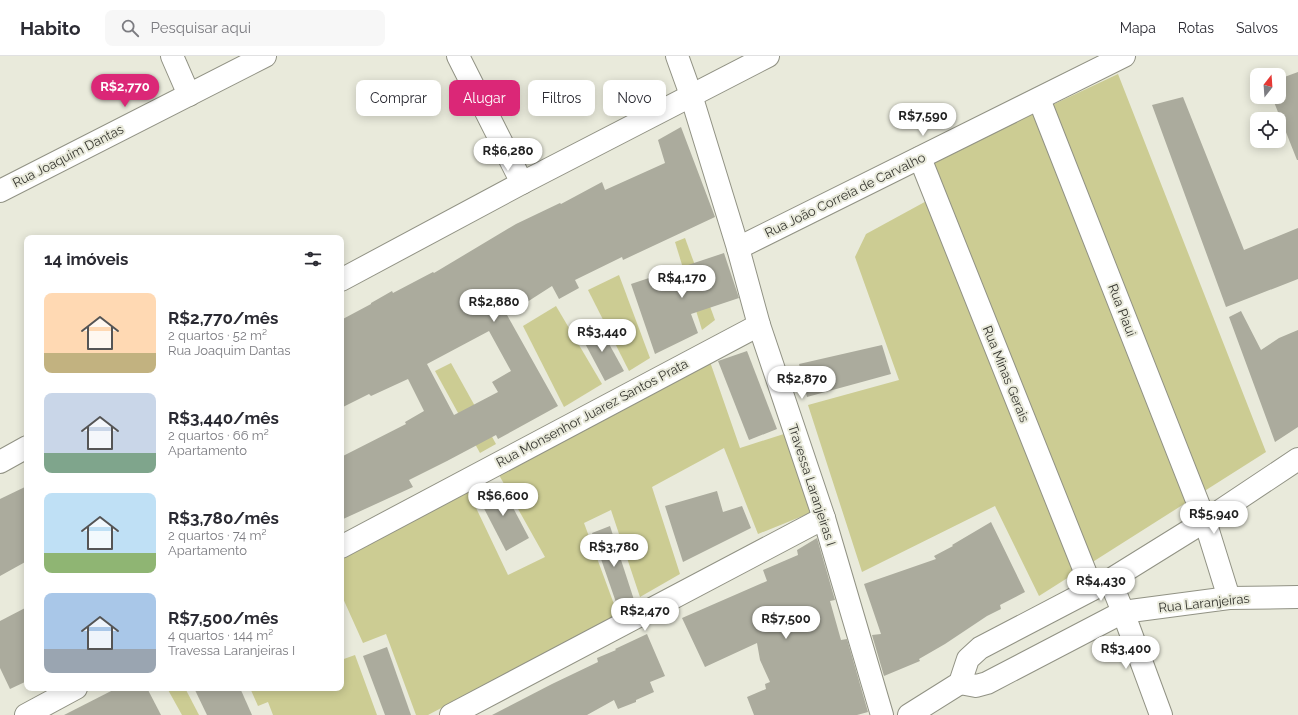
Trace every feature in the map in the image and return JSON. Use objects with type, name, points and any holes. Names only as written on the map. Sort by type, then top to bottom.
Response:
[{"type":"street","points":[[172,56],[189,95]]},
{"type":"street","name":"Rua Joaquim Dantas","points":[[0,191],[265,56]]},
{"type":"street","points":[[458,56],[522,183]]},
{"type":"street","name":"Travessa Laranjeiras I","points":[[677,56],[691,95],[738,248],[759,325],[824,518],[882,715]]},
{"type":"street","points":[[344,278],[522,183],[768,56]]},
{"type":"street","name":"Rua João Correia de Carvalho","points":[[738,248],[1124,56]]},
{"type":"street","name":"Rua Piaui","points":[[1039,99],[1205,521],[1228,598]]},
{"type":"street","name":"Rua Minas Gerais","points":[[920,158],[1101,584],[1123,612],[1161,715]]},
{"type":"street","name":"Rua Monsenhor Juarez Santos Prata","points":[[344,545],[759,325]]},
{"type":"street","points":[[0,462],[24,449]]},
{"type":"street","points":[[909,715],[932,709],[960,683],[968,659],[980,648],[1101,584],[1205,521],[1298,459]]},
{"type":"street","points":[[451,715],[824,518]]},
{"type":"street","name":"Rua Laranjeiras","points":[[960,683],[976,686],[987,683],[1123,612],[1228,598],[1298,597]]},
{"type":"street","points":[[26,715],[70,691]]},
{"type":"green space","points":[[1118,74],[1266,452],[1039,596],[995,506],[862,572],[808,405],[899,380],[855,257],[866,234],[943,192],[929,163]]},
{"type":"green space","points":[[685,238],[715,320],[702,330],[675,242]]},
{"type":"green space","points":[[619,275],[650,358],[629,371],[588,290]]},
{"type":"green space","points":[[556,306],[602,384],[564,407],[523,326]]},
{"type":"green space","points":[[708,356],[740,448],[787,433],[815,511],[758,534],[724,448],[652,487],[680,574],[640,597],[611,510],[584,523],[618,615],[428,715],[416,715],[386,634],[363,643],[344,601],[344,558],[468,491],[508,575],[545,557],[499,475]]},
{"type":"green space","points":[[451,363],[496,444],[480,453],[435,371]]},
{"type":"green space","points":[[355,655],[377,715],[273,715],[268,702],[258,706],[251,691],[344,691],[344,659]]},
{"type":"green space","points":[[169,691],[187,691],[199,715],[182,715]]},
{"type":"building","points":[[1298,72],[1298,160],[1286,132],[1286,112],[1278,112],[1275,104],[1286,104],[1286,76]]},
{"type":"building","points":[[1183,97],[1244,250],[1298,228],[1298,279],[1226,307],[1152,105]]},
{"type":"building","points":[[681,127],[715,217],[623,260],[622,257],[575,280],[579,288],[559,299],[552,286],[507,315],[558,406],[498,439],[496,435],[409,480],[413,487],[344,519],[344,455],[406,424],[405,422],[424,411],[408,379],[371,396],[369,394],[344,406],[344,318],[392,291],[393,293],[433,272],[434,273],[516,224],[560,203],[561,204],[602,182],[605,190],[665,163],[658,140]],"holes":[[[489,331],[511,371],[492,382],[498,392],[454,415],[427,364]]]},
{"type":"building","points":[[724,253],[739,298],[691,314],[698,333],[655,354],[631,284]]},
{"type":"building","points":[[1241,311],[1261,350],[1279,338],[1298,330],[1298,427],[1275,442],[1229,317]]},
{"type":"building","points":[[598,324],[624,371],[605,381],[580,334]]},
{"type":"building","points":[[882,345],[891,374],[807,397],[799,364]]},
{"type":"building","points":[[747,351],[777,429],[749,440],[718,361]]},
{"type":"building","points":[[500,483],[529,538],[506,551],[477,495]]},
{"type":"building","points":[[24,487],[24,563],[0,576],[0,499]]},
{"type":"building","points":[[717,491],[723,512],[742,506],[751,528],[683,562],[665,506]]},
{"type":"building","points":[[991,522],[1025,592],[1000,605],[1001,609],[987,616],[945,644],[919,659],[920,661],[884,676],[872,635],[881,634],[864,584],[936,559],[934,556]]},
{"type":"building","points":[[610,526],[635,603],[619,611],[592,533]]},
{"type":"building","points":[[817,538],[835,600],[830,601],[841,640],[847,639],[868,712],[857,715],[754,715],[747,697],[766,689],[765,684],[770,682],[760,660],[757,643],[705,667],[682,618],[767,581],[763,570],[798,555],[797,550]]},
{"type":"building","points":[[24,609],[24,682],[10,689],[0,668],[0,621]]},
{"type":"building","points":[[647,634],[665,676],[650,682],[654,692],[636,700],[636,702],[618,709],[614,700],[587,715],[492,715],[598,662],[597,658]]},
{"type":"building","points":[[387,647],[411,715],[385,715],[363,656]]},
{"type":"building","points":[[111,691],[149,691],[161,715],[64,715]]},
{"type":"building","points":[[195,691],[241,691],[252,715],[207,715]]}]
